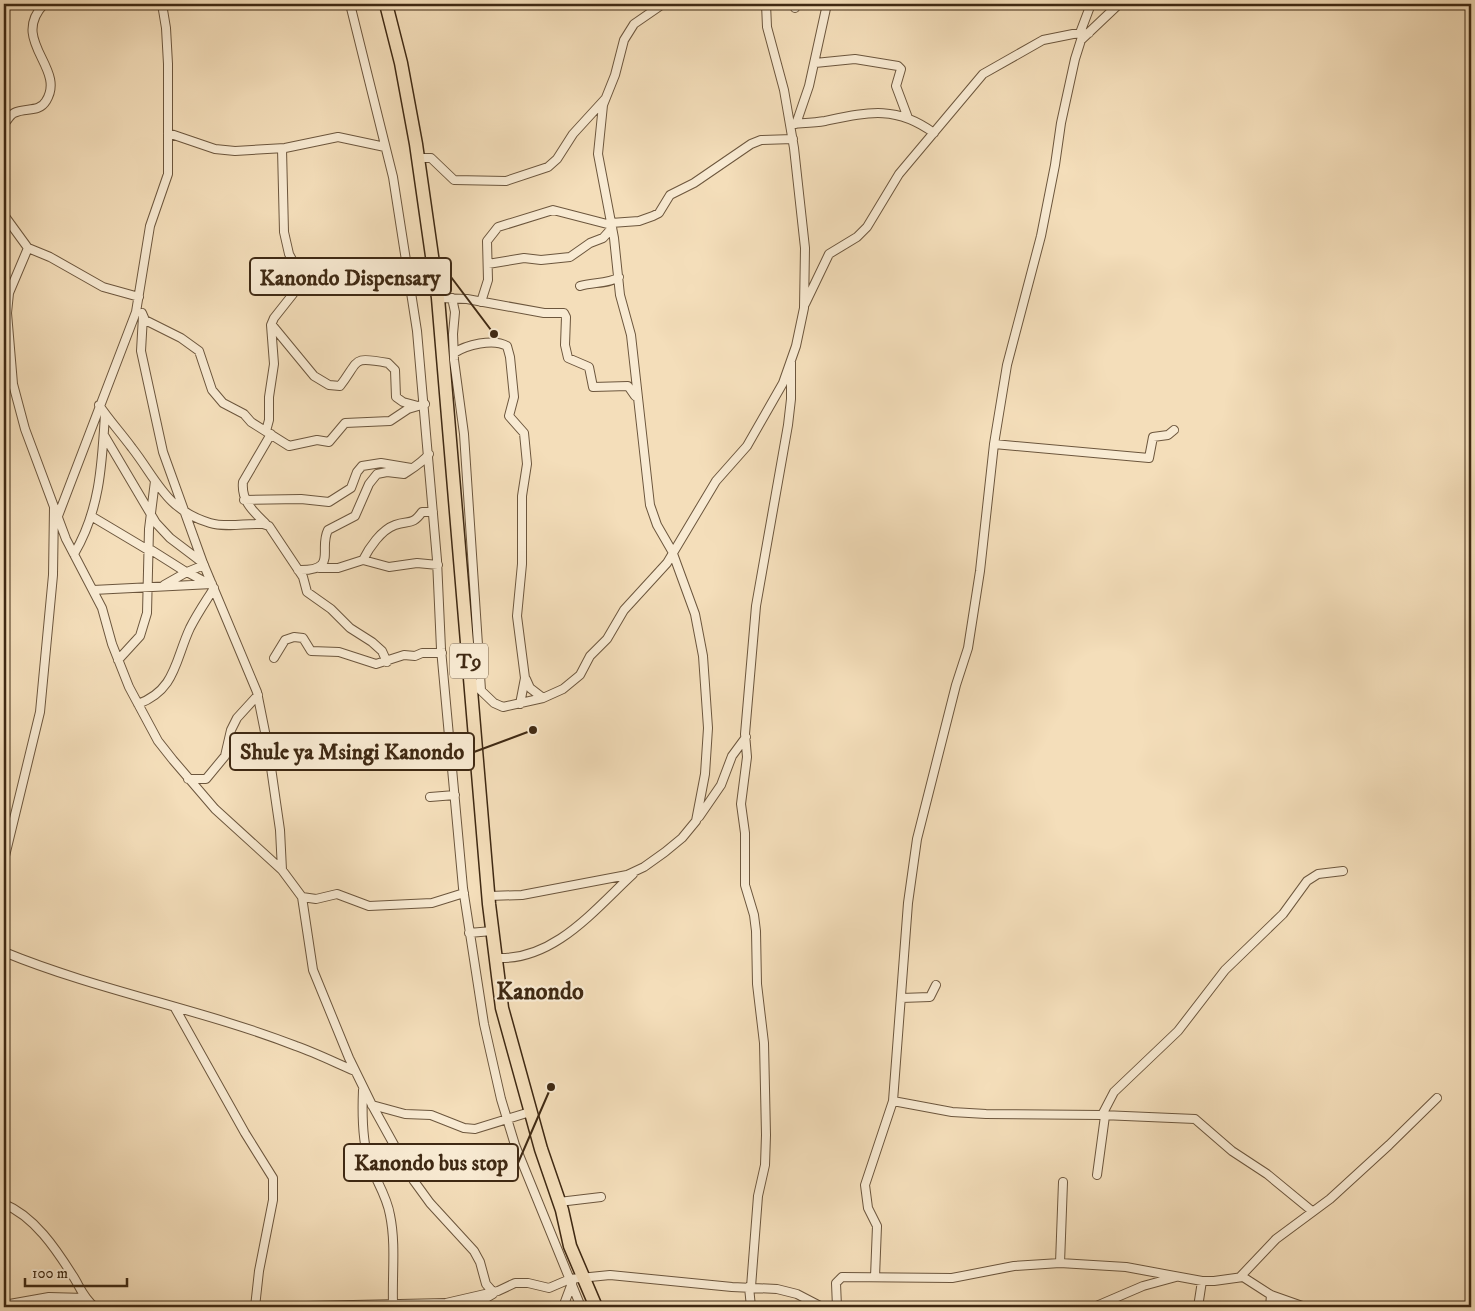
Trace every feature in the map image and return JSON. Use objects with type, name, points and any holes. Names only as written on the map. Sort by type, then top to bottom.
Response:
[{"type":"highway","name":"T9","points":[[386,4],[401,64],[418,158],[438,298],[492,931],[502,1008],[530,1112],[559,1202],[570,1246],[596,1307]]},
{"type":"street","points":[[4,124],[14,113],[34,110],[42,105],[49,93],[51,82],[49,71],[37,51],[32,31],[34,20],[44,4]]},
{"type":"street","points":[[58,516],[99,405],[129,333],[139,300],[150,226],[168,174],[166,28],[162,4]]},
{"type":"street","points":[[350,4],[380,119],[407,257],[421,405],[429,454],[438,565],[442,652],[464,893],[484,1024],[507,1119],[531,1188],[581,1307]]},
{"type":"street","points":[[663,4],[642,16],[627,33],[605,99],[598,154],[611,225],[620,296],[631,335],[650,505],[657,525],[672,551],[695,614],[707,691],[706,774],[696,821]]},
{"type":"street","points":[[766,4],[770,43],[793,124],[805,248],[804,308]]},
{"type":"street","points":[[793,124],[815,63],[827,4]]},
{"type":"street","points":[[1080,33],[1091,4]]},
{"type":"street","points":[[875,1277],[877,1226],[868,1208],[865,1185],[892,1101],[908,903],[917,839],[956,685],[968,648],[980,571],[994,444],[1007,365],[1046,212],[1060,122],[1075,58],[1081,40],[1119,4]]},
{"type":"street","points":[[471,681],[494,704],[503,707],[543,698],[563,689],[580,676],[593,652],[607,639],[628,606],[662,570],[720,475],[747,446],[774,401],[791,362],[804,308],[829,254],[857,236],[867,226],[899,174],[983,74],[1043,40],[1089,33]]},
{"type":"street","points":[[817,53],[837,60]]},
{"type":"street","points":[[815,63],[837,60],[860,60],[900,67],[896,88],[908,118]]},
{"type":"street","points":[[418,158],[431,158],[454,180],[499,181],[514,179],[552,164],[573,134],[605,99]]},
{"type":"street","points":[[793,124],[858,113],[896,113],[934,133]]},
{"type":"street","points":[[168,133],[226,151],[282,149],[338,137],[385,147]]},
{"type":"street","points":[[482,302],[488,280],[488,238],[498,227],[559,210],[611,225],[654,216],[659,213],[670,195],[694,183],[752,144],[761,140],[786,141],[793,139]]},
{"type":"street","points":[[282,149],[284,164],[282,196],[286,239],[289,254],[299,273],[293,294],[271,323],[274,364],[268,397],[269,433],[243,482],[242,495],[244,500],[275,533],[305,581],[307,592],[331,609],[350,628],[372,642],[382,652],[387,662]]},
{"type":"street","points":[[4,215],[28,248],[50,257],[103,287],[139,300]]},
{"type":"street","points":[[488,264],[524,258],[541,260],[570,257],[603,238],[611,225]]},
{"type":"street","points":[[28,248],[9,293],[7,313],[10,366],[25,429],[74,554],[102,608],[118,660],[138,704],[158,741],[215,809],[282,870],[302,897],[312,970],[355,1071],[421,1191],[474,1251],[480,1262],[486,1284],[496,1291]]},
{"type":"street","points":[[580,286],[593,282],[613,281],[618,277]]},
{"type":"street","points":[[438,298],[452,298],[518,307],[537,312],[564,313],[567,354],[571,360],[589,367],[593,387],[628,386],[637,401]]},
{"type":"street","points":[[452,298],[455,312],[454,353],[464,434],[481,690]]},
{"type":"street","points":[[139,300],[142,316],[141,351],[160,443],[171,478],[212,586],[247,665],[258,695],[268,747],[280,830],[282,870]]},
{"type":"street","points":[[142,316],[145,320],[186,341],[199,352],[212,390],[223,403],[244,414],[252,422],[289,446],[317,440],[330,442],[345,423],[390,421],[421,405]]},
{"type":"street","points":[[271,323],[306,368],[323,382],[340,386],[355,362],[359,360],[388,363],[395,370],[396,397],[403,402],[421,405]]},
{"type":"street","points":[[454,353],[464,348],[488,344],[501,343],[508,348],[514,397],[510,416],[524,433],[527,472],[522,496],[522,564],[517,616],[525,678],[520,704]]},
{"type":"street","points":[[751,1307],[750,1287],[758,1196],[765,1165],[766,1135],[764,1044],[757,984],[754,915],[745,885],[745,833],[741,804],[747,757],[746,737],[756,606],[788,425],[791,399],[791,362]]},
{"type":"street","points":[[99,405],[133,449],[154,482],[168,499],[186,514],[211,523],[266,524]]},
{"type":"street","points":[[74,554],[91,516],[99,485],[105,414]]},
{"type":"street","points":[[994,444],[1149,458],[1153,437],[1168,435],[1174,430]]},
{"type":"street","points":[[104,435],[160,528],[204,564]]},
{"type":"street","points":[[318,568],[325,560],[328,530],[355,516],[372,479],[382,473],[404,474],[410,468],[422,463],[429,454]]},
{"type":"street","points":[[244,500],[301,499],[329,502],[351,488],[356,472],[362,466],[381,463],[410,468]]},
{"type":"street","points":[[118,660],[140,636],[144,625],[149,586],[148,549],[154,482]]},
{"type":"street","points":[[4,860],[40,712],[53,575],[54,504]]},
{"type":"street","points":[[363,560],[369,548],[389,528],[416,521],[422,512],[433,512]]},
{"type":"street","points":[[91,516],[212,586]]},
{"type":"street","points":[[298,570],[338,568],[363,560],[388,567],[417,564],[438,565]]},
{"type":"street","points":[[164,585],[204,564]]},
{"type":"street","points":[[93,590],[164,585],[212,586]]},
{"type":"street","points":[[138,704],[154,696],[170,680],[190,629],[212,586]]},
{"type":"street","points":[[274,658],[285,640],[298,636],[305,640],[311,651],[338,652],[372,663],[387,662],[404,655],[415,656],[422,653],[442,652]]},
{"type":"street","points":[[525,678],[530,688],[543,698]]},
{"type":"street","points":[[188,779],[206,779],[213,773],[218,763],[225,756],[231,730],[237,718],[258,695]]},
{"type":"street","points":[[496,958],[512,959],[537,952],[591,916],[634,872],[682,838],[716,794],[726,776],[732,756],[746,737]]},
{"type":"street","points":[[430,797],[455,795]]},
{"type":"street","points":[[1098,1175],[1103,1116],[1114,1092],[1178,1031],[1225,970],[1283,914],[1307,881],[1318,874],[1343,871]]},
{"type":"street","points":[[489,896],[522,895],[554,890],[634,872]]},
{"type":"street","points":[[302,897],[316,899],[337,894],[363,905],[376,906],[432,903],[464,893]]},
{"type":"street","points":[[469,933],[492,931]]},
{"type":"street","points":[[4,952],[86,983],[296,1045],[355,1071]]},
{"type":"street","points":[[901,998],[930,996],[936,985]]},
{"type":"street","points":[[175,1008],[245,1133],[273,1178],[273,1200],[255,1307]]},
{"type":"street","points":[[363,1087],[365,1142],[369,1162],[385,1195],[390,1216],[393,1245],[394,1305]]},
{"type":"street","points":[[1240,1277],[1276,1239],[1330,1199],[1390,1146],[1437,1098]]},
{"type":"street","points":[[892,1101],[969,1113],[1195,1119],[1232,1151],[1266,1174],[1312,1211]]},
{"type":"street","points":[[372,1105],[405,1114],[431,1115],[464,1128],[482,1127],[530,1112]]},
{"type":"street","points":[[1060,1263],[1063,1182]]},
{"type":"street","points":[[559,1202],[602,1197]]},
{"type":"street","points":[[4,1204],[17,1209],[35,1226],[73,1276],[86,1298],[95,1307]]},
{"type":"street","points":[[837,1307],[837,1280],[842,1277],[952,1278],[1014,1266],[1060,1263],[1126,1267],[1214,1282],[1240,1277],[1247,1278],[1271,1294],[1305,1307]]},
{"type":"street","points":[[260,1307],[446,1303],[523,1283],[549,1288],[571,1281],[610,1276],[786,1290],[821,1307]]},
{"type":"street","points":[[1094,1307],[1143,1286],[1178,1277]]},
{"type":"street","points":[[563,1307],[571,1281]]},
{"type":"street","points":[[1198,1307],[1202,1281]]},
{"type":"street","points":[[475,1307],[476,1304],[496,1291]]},
{"type":"street","points":[[1270,1307],[1271,1294]]},
{"type":"street","points":[[4,1305],[49,1297],[86,1298]]},
{"type":"place","name":"Kanondo Dispensary","points":[[494,334]]},
{"type":"place","name":"Shule ya Msingi Kanondo","points":[[533,730]]},
{"type":"place","name":"Kanondo bus stop","points":[[551,1087]]},
{"type":"district","name":"Kanondo","points":[[540,991]]}]
